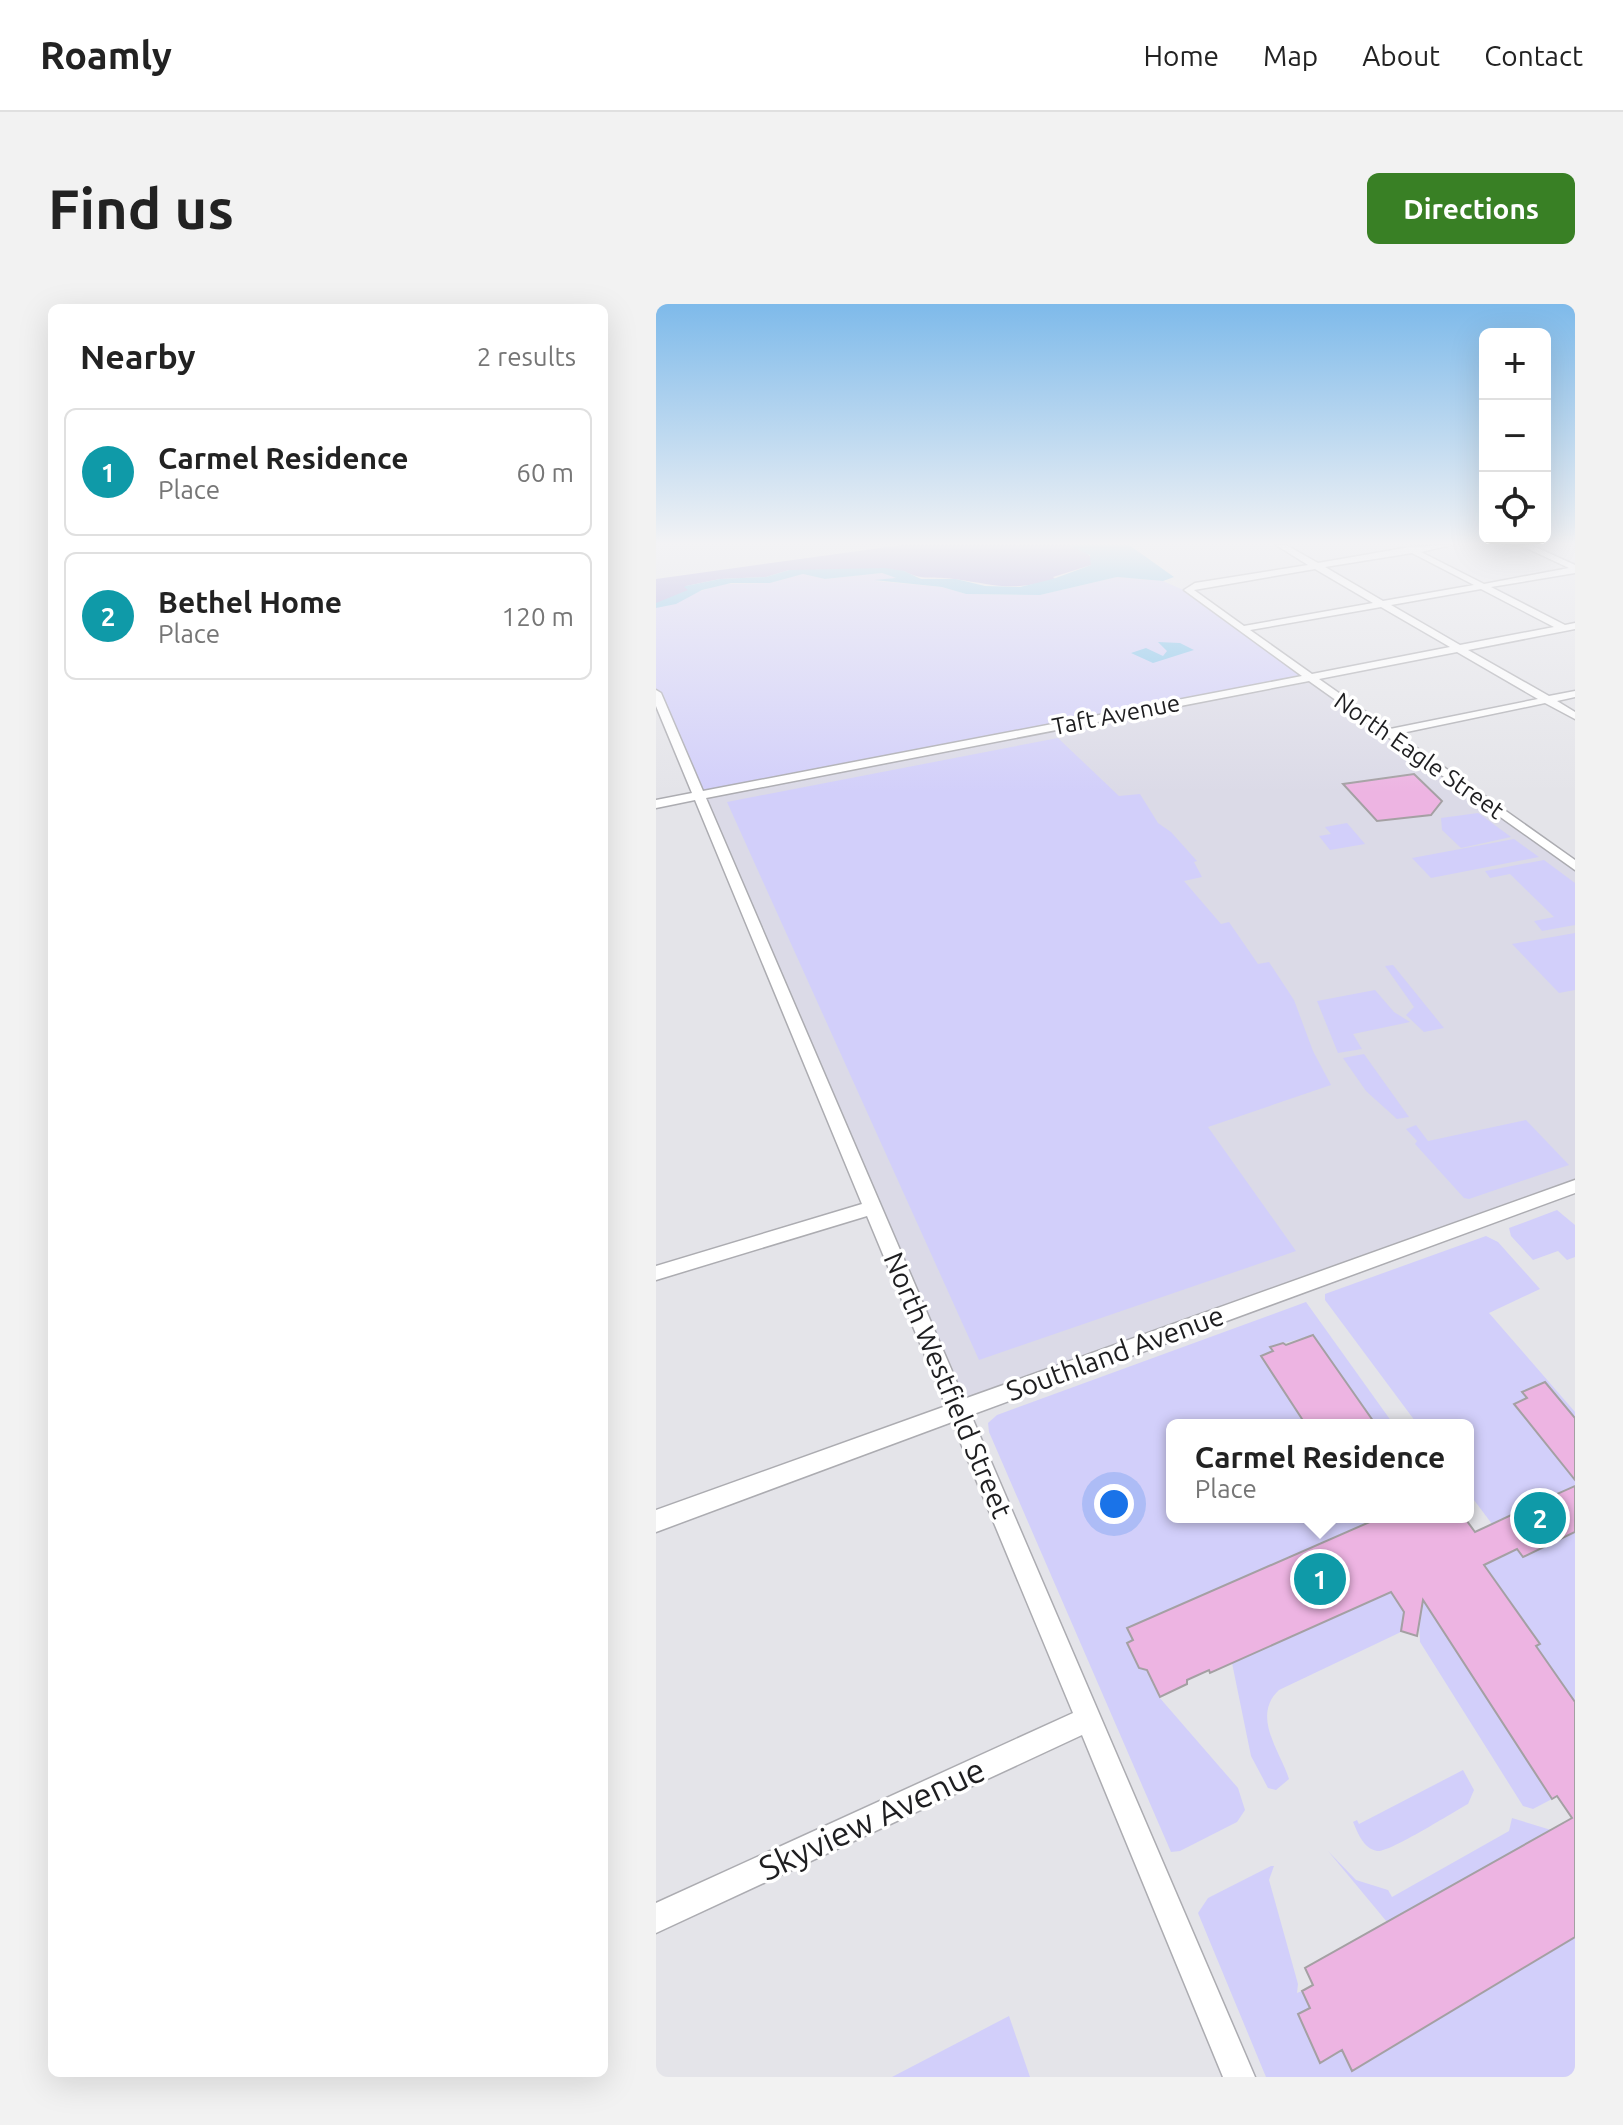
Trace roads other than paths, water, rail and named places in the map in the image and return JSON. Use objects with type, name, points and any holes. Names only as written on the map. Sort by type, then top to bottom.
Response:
[{"type":"street","points":[[1241,629],[1248,628]]},
{"type":"street","points":[[1422,628],[1575,716]]},
{"type":"street","name":"North Eagle Street","points":[[1241,629],[1575,866]]},
{"type":"street","name":"Taft Avenue","points":[[656,804],[1571,629]]},
{"type":"street","name":"North Westfield Street","points":[[656,693],[1239,2077]]},
{"type":"street","points":[[1387,733],[1575,694]]},
{"type":"street","name":"Southland Avenue","points":[[656,1521],[1575,1186]]},
{"type":"street","points":[[656,1273],[873,1207]]},
{"type":"street","name":"Skyview Avenue","points":[[656,1918],[1088,1719]]},
{"type":"place","name":"Bethel Home","points":[[1540,1518]]},
{"type":"place","name":"Carmel Residence","points":[[1320,1579]]}]
